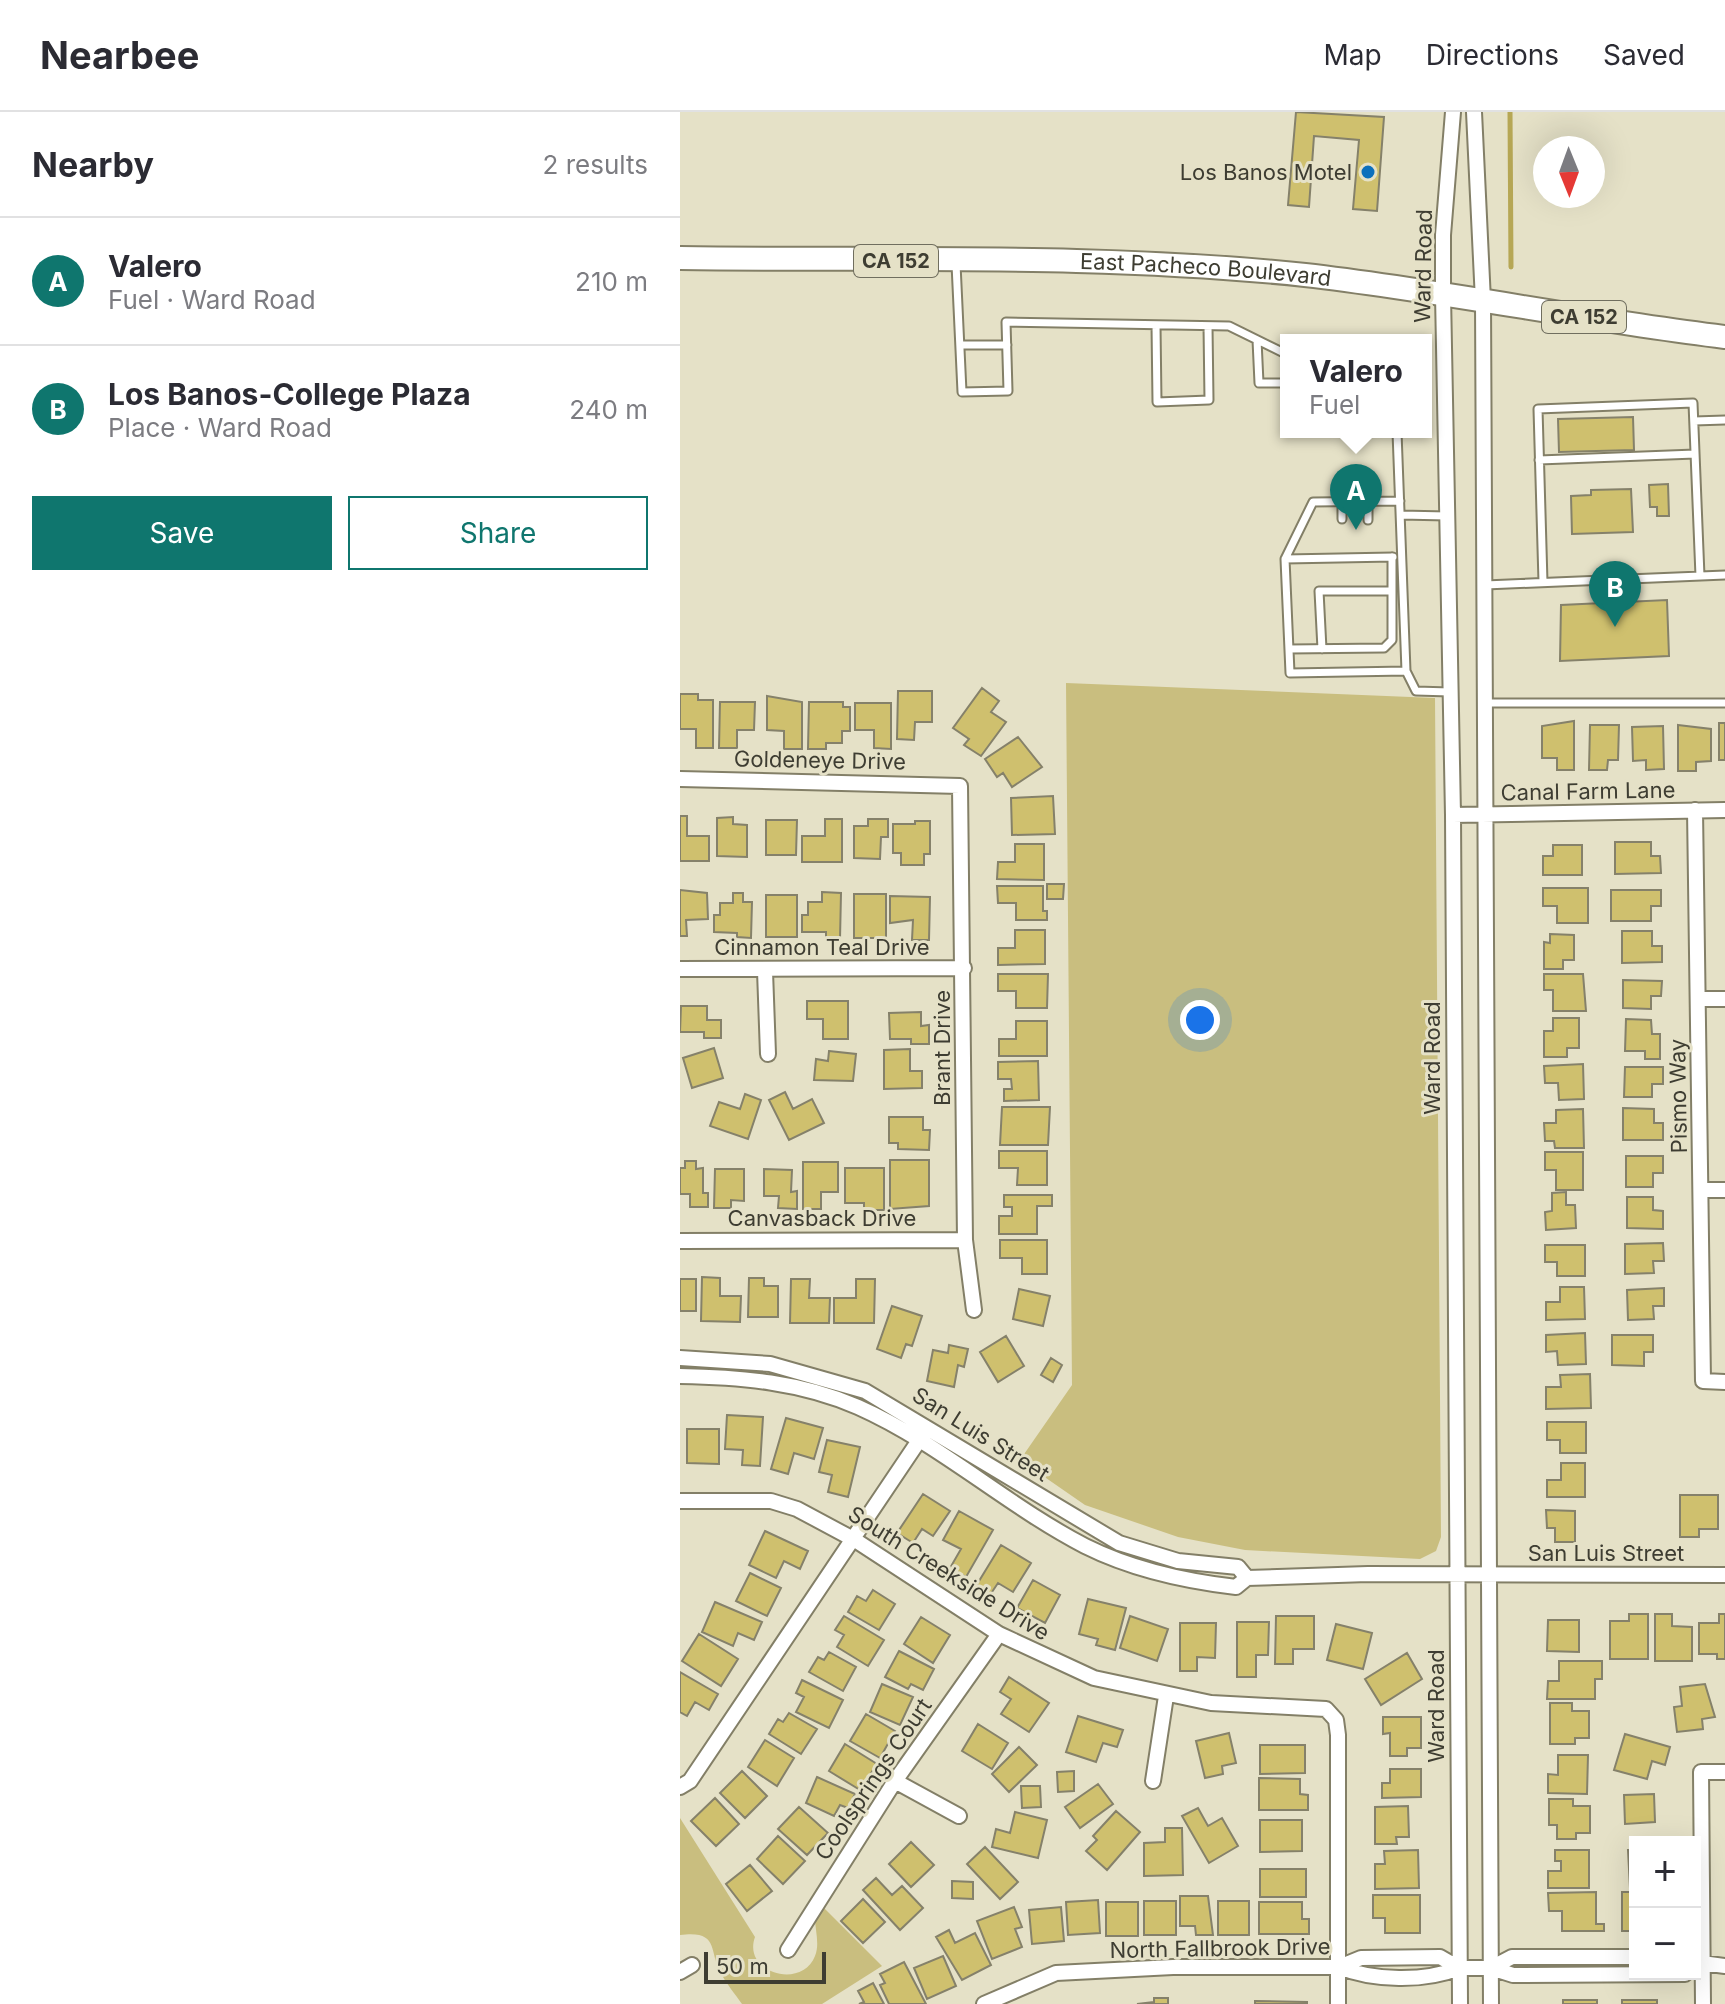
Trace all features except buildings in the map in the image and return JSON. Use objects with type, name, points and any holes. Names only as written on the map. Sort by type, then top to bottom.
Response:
[{"type":"highway","name":"East Pacheco Boulevard","points":[[680,258],[956,261],[1233,269],[1443,295],[1725,337]]},
{"type":"street","name":"Ward Road","points":[[1453,112],[1443,235],[1443,295],[1453,815],[1460,2004]]},
{"type":"street","points":[[1474,112],[1483,301],[1488,815],[1491,2004]]},
{"type":"street","name":"Goldeneye Drive","points":[[680,779],[960,786]]},
{"type":"street","name":"Brant Drive","points":[[960,786],[965,1240],[974,1310]]},
{"type":"street","name":"Pismo Way","points":[[1695,810],[1703,1381],[1725,1382]]},
{"type":"street","name":"Canal Farm Lane","points":[[1453,815],[1725,810]]},
{"type":"street","name":"Cinnamon Teal Drive","points":[[680,969],[964,968]]},
{"type":"street","points":[[765,971],[768,1054]]},
{"type":"street","points":[[1698,999],[1725,999]]},
{"type":"street","points":[[1701,1190],[1725,1190]]},
{"type":"street","name":"Canvasback Drive","points":[[680,1241],[965,1240]]},
{"type":"street","name":"San Luis Street","points":[[680,1358],[724,1358],[807,1371],[865,1391],[1119,1543],[1178,1561],[1238,1567],[1247,1578]]},
{"type":"street","name":"San Luis Street","points":[[680,1376],[754,1379],[803,1389],[858,1407],[920,1441],[1061,1532],[1112,1558],[1175,1579],[1236,1587],[1247,1578],[1457,1574],[1725,1575]]},
{"type":"street","points":[[680,1787],[690,1781],[855,1540],[928,1426]]},
{"type":"street","name":"South Creekside Drive","points":[[680,1501],[771,1501],[797,1509],[855,1540],[999,1634],[1094,1678],[1166,1696],[1238,1705],[1311,1705],[1326,1709],[1336,1720],[1338,2004]]},
{"type":"street","name":"Coolsprings Court","points":[[788,1950],[895,1781],[999,1634]]},
{"type":"street","points":[[1153,1781],[1166,1696]]},
{"type":"street","points":[[1699,1908],[1701,1772],[1725,1772]]},
{"type":"street","points":[[895,1781],[959,1816]]},
{"type":"street","name":"North Fallbrook Drive","points":[[984,2004],[1056,1973],[1173,1967],[1339,1967],[1361,1958],[1440,1957],[1459,1968],[1491,1968]]},
{"type":"street","points":[[1491,1968],[1512,1957],[1629,1957]]},
{"type":"street","points":[[1701,1966],[1725,1966]]},
{"type":"street","points":[[1491,1968],[1513,1975],[1629,1974]]},
{"type":"street","points":[[1700,1980],[1703,2004]]},
{"type":"lane","points":[[956,261],[962,392],[1008,391],[1006,322],[1229,326],[1280,351]]},
{"type":"lane","points":[[1156,325],[1157,402],[1209,400],[1208,326]]},
{"type":"lane","points":[[1257,340],[1259,383],[1280,383]]},
{"type":"lane","points":[[960,345],[1007,345]]},
{"type":"lane","points":[[1543,582],[1538,409],[1693,403],[1700,576]]},
{"type":"lane","points":[[1694,421],[1725,420]]},
{"type":"lane","points":[[1397,438],[1406,671],[1416,691],[1450,692]]},
{"type":"lane","points":[[1539,460],[1695,454]]},
{"type":"lane","points":[[1368,501],[1368,520]]},
{"type":"lane","points":[[1400,501],[1313,502],[1285,559],[1290,673],[1406,671]]},
{"type":"lane","points":[[1342,502],[1342,519]]},
{"type":"lane","points":[[1401,515],[1447,516]]},
{"type":"lane","points":[[1369,547],[1369,557]]},
{"type":"lane","points":[[1343,548],[1343,558]]},
{"type":"lane","points":[[1289,649],[1384,648],[1392,640],[1392,557]]},
{"type":"lane","points":[[1285,559],[1403,557]]},
{"type":"lane","points":[[1485,585],[1725,575]]},
{"type":"lane","points":[[1322,649],[1319,591],[1392,591]]},
{"type":"lane","points":[[1486,703],[1725,703]]},
{"type":"shaded area","points":[[1066,683],[1435,698],[1441,1537],[1436,1551],[1420,1559],[1245,1550],[1178,1537],[1085,1505],[1020,1460],[1072,1385]]},
{"type":"shaded area","points":[[680,1818],[755,1937],[753,1950],[765,1968],[787,1974],[808,1966],[817,1947],[815,1918],[824,1908],[882,1966],[822,2004],[742,2004],[720,1972],[707,1939],[692,1934],[680,1935]]},
{"type":"waterway","points":[[1510,112],[1511,267]]},
{"type":"place","name":"Los Banos Motel","points":[[1368,172]]},
{"type":"place","name":"Valero","points":[[1356,530]]},
{"type":"place","name":"Los Banos-College Plaza","points":[[1615,627]]}]
